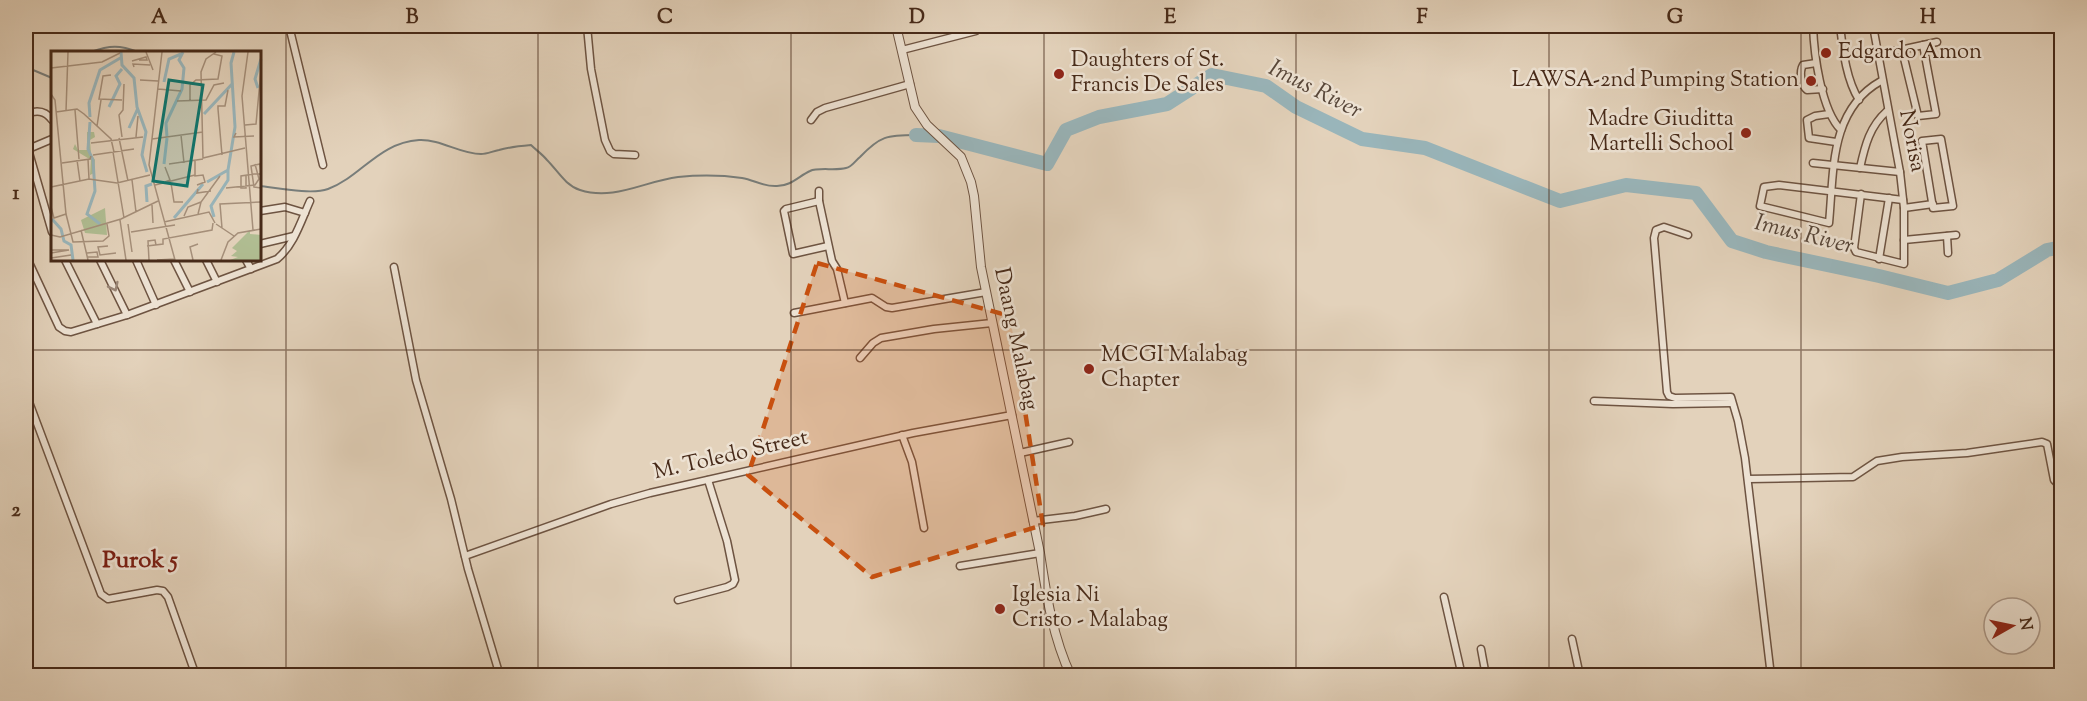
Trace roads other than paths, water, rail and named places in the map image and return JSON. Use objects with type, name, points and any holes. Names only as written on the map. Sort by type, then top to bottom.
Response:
[{"type":"street","points":[[289,26],[322,165]]},
{"type":"street","points":[[586,26],[591,69],[605,140],[614,154],[635,155]]},
{"type":"street","name":"Daang Malabag","points":[[896,26],[915,107],[920,117],[961,157],[971,182],[981,267],[1048,600],[1062,654],[1071,675]]},
{"type":"street","points":[[1813,26],[1816,63],[1829,114],[1841,130]]},
{"type":"street","points":[[1840,26],[1847,70],[1852,90],[1858,100]]},
{"type":"street","name":"Norisa","points":[[1873,26],[1881,81],[1900,172],[1904,208],[1904,264],[1880,259]]},
{"type":"street","points":[[902,50],[976,31]]},
{"type":"street","points":[[1877,55],[1937,42]]},
{"type":"street","points":[[1902,50],[1918,116],[1936,114],[1923,45]]},
{"type":"street","points":[[1816,63],[1803,65],[1801,70],[1804,87],[1807,90],[1823,88]]},
{"type":"street","points":[[1881,81],[1858,100],[1836,142],[1833,165],[1832,190],[1829,223],[1760,206],[1764,187],[1779,184],[1832,190],[1903,200]]},
{"type":"street","points":[[811,120],[817,112],[825,108],[910,84]]},
{"type":"street","points":[[1860,168],[1870,132],[1876,120],[1887,111]]},
{"type":"street","points":[[26,114],[44,112],[51,119]]},
{"type":"street","points":[[1829,114],[1806,120],[1806,128],[1809,138],[1836,142]]},
{"type":"street","points":[[51,139],[27,150],[51,229]]},
{"type":"street","points":[[1941,139],[1953,206],[1933,208],[1932,204],[1922,141],[1941,139]]},
{"type":"street","points":[[1813,163],[1900,172]]},
{"type":"street","points":[[819,190],[828,246],[837,269],[845,303]]},
{"type":"street","points":[[1861,194],[1854,248],[1856,252],[1880,259],[1889,198]]},
{"type":"street","points":[[26,256],[59,327],[71,332],[156,305],[277,259],[283,254],[294,236],[310,201]]},
{"type":"street","points":[[819,201],[786,209],[785,219],[793,254],[828,246]]},
{"type":"street","points":[[1904,208],[1932,204]]},
{"type":"street","points":[[261,211],[285,207],[304,213]]},
{"type":"street","points":[[1688,235],[1664,227],[1656,230],[1654,238],[1666,392],[1675,398],[1731,397],[1738,421],[1748,479],[1770,675]]},
{"type":"street","points":[[261,244],[294,236]]},
{"type":"street","points":[[1947,236],[1948,253]]},
{"type":"street","points":[[1904,240],[1956,236]]},
{"type":"street","points":[[66,261],[97,324]]},
{"type":"street","points":[[100,261],[127,315]]},
{"type":"street","points":[[136,261],[156,305]]},
{"type":"street","points":[[174,261],[190,292]]},
{"type":"street","points":[[206,261],[217,282]]},
{"type":"street","points":[[246,261],[251,270]]},
{"type":"street","points":[[394,267],[416,380],[500,675]]},
{"type":"street","points":[[794,313],[872,298],[892,308],[986,292]]},
{"type":"street","points":[[860,358],[876,340],[881,338],[934,329],[992,323]]},
{"type":"street","points":[[26,394],[101,594],[108,599],[116,599],[157,590],[163,591],[168,597],[195,675]]},
{"type":"street","points":[[1594,401],[1673,404],[1732,403]]},
{"type":"street","name":"M. Toledo Street","points":[[465,556],[611,504],[902,435],[1012,415]]},
{"type":"street","points":[[902,435],[912,462],[924,528]]},
{"type":"street","points":[[1020,453],[1069,442]]},
{"type":"street","points":[[1748,479],[1853,477],[1877,460],[1967,453],[2042,442],[2047,444],[2054,480],[2061,488]]},
{"type":"street","points":[[678,600],[727,587],[735,580],[727,541],[708,480]]},
{"type":"street","points":[[1033,521],[1075,516],[1106,509]]},
{"type":"street","points":[[960,566],[1040,553]]},
{"type":"street","points":[[1444,597],[1461,675]]},
{"type":"street","points":[[1572,639],[1580,675]]},
{"type":"street","points":[[1481,649],[1486,675]]},
{"type":"waterway","name":"Imus River","points":[[94,51],[115,47],[135,51]]},
{"type":"waterway","name":"Imus River","points":[[26,67],[51,78]]},
{"type":"waterway","name":"Imus River","points":[[916,135],[939,136],[1047,164],[1066,130],[1099,117],[1167,104],[1212,75],[1266,86],[1296,107],[1362,139],[1425,148],[1560,201],[1626,185],[1696,193],[1732,241],[1766,252],[1948,293],[1998,280],[2047,250],[2062,247]]},
{"type":"waterway","name":"Imus River","points":[[261,186],[304,191],[328,189],[392,147],[419,140],[481,154],[531,145],[570,185],[593,193],[617,192],[666,179],[694,176],[734,177],[782,186],[813,170],[848,167],[873,145],[885,138],[916,135]]},
{"type":"place","name":"Edgardo Amon","points":[[1826,53]]},
{"type":"place","name":"Daughters of St. Francis De Sales","points":[[1059,74]]},
{"type":"place","name":"LAWSA-2nd Pumping Station","points":[[1811,81]]},
{"type":"place","name":"Madre Giuditta Martelli School","points":[[1746,133]]},
{"type":"place","name":"MCGI Malabag Chapter","points":[[1089,369]]},
{"type":"place","name":"Iglesia Ni Cristo - Malabag","points":[[1000,609]]},
{"type":"district","name":"Purok 5","points":[[140,561]]}]
